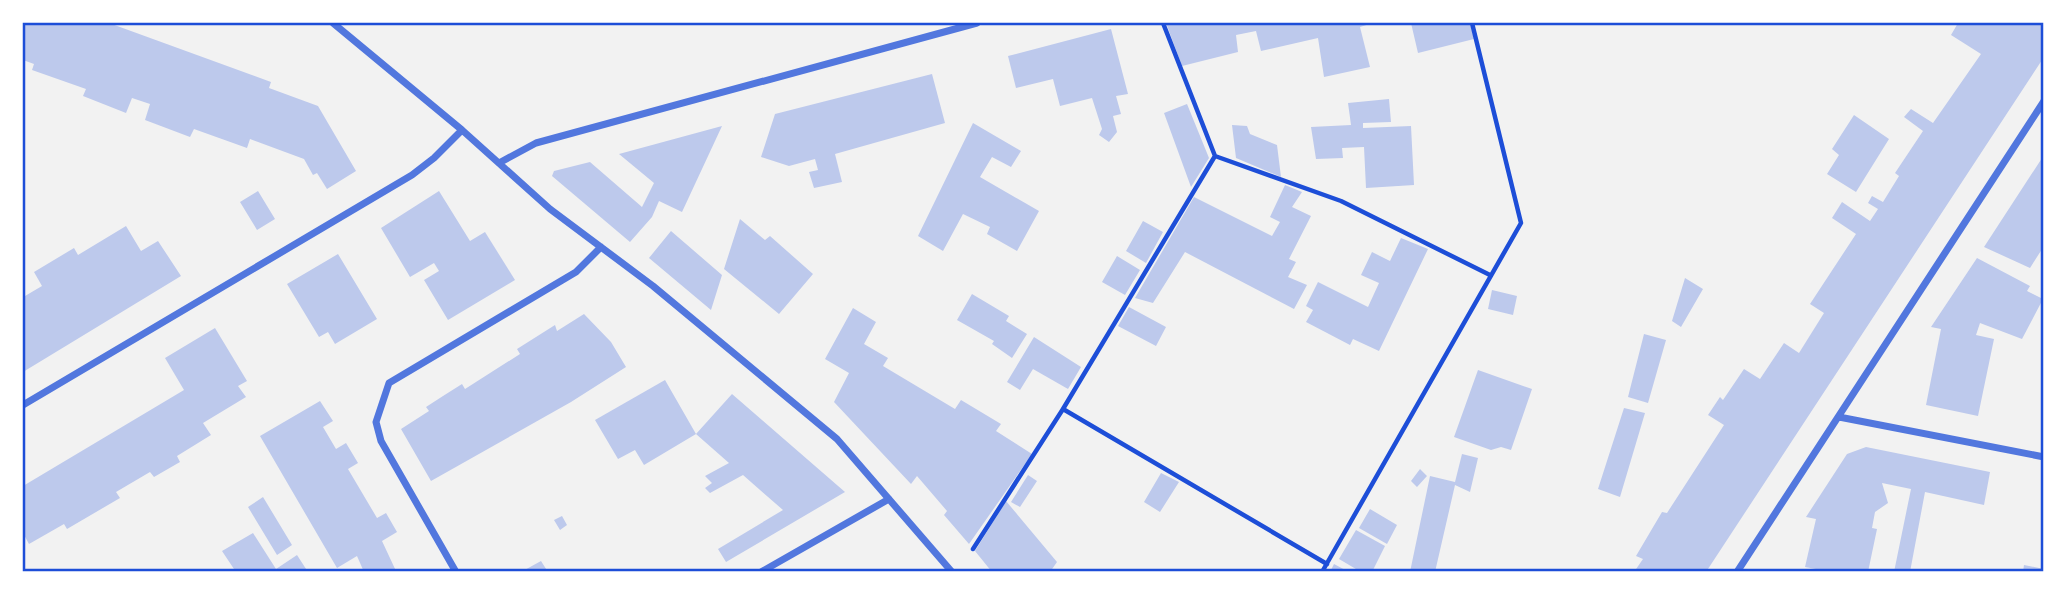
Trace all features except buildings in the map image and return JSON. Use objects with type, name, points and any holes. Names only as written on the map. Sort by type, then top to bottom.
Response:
[{"type":"street","points":[[333,23],[550,209],[653,286],[837,439],[952,572]]},
{"type":"street","points":[[499,163],[536,143],[977,23]]},
{"type":"street","points":[[1737,572],[2044,101]]},
{"type":"street","points":[[23,405],[412,175],[434,158],[461,130]]},
{"type":"street","points":[[456,572],[381,441],[376,422],[389,383],[576,272],[601,247]]},
{"type":"street","points":[[1839,417],[2044,457]]},
{"type":"street","points":[[761,572],[889,499]]},
{"type":"path","points":[[1163,23],[1214,156],[1341,201],[1490,275]]},
{"type":"path","points":[[1322,572],[1521,223],[1472,23]]},
{"type":"path","points":[[972,549],[1063,409],[1214,156]]},
{"type":"path","points":[[1063,409],[1327,564]]}]
